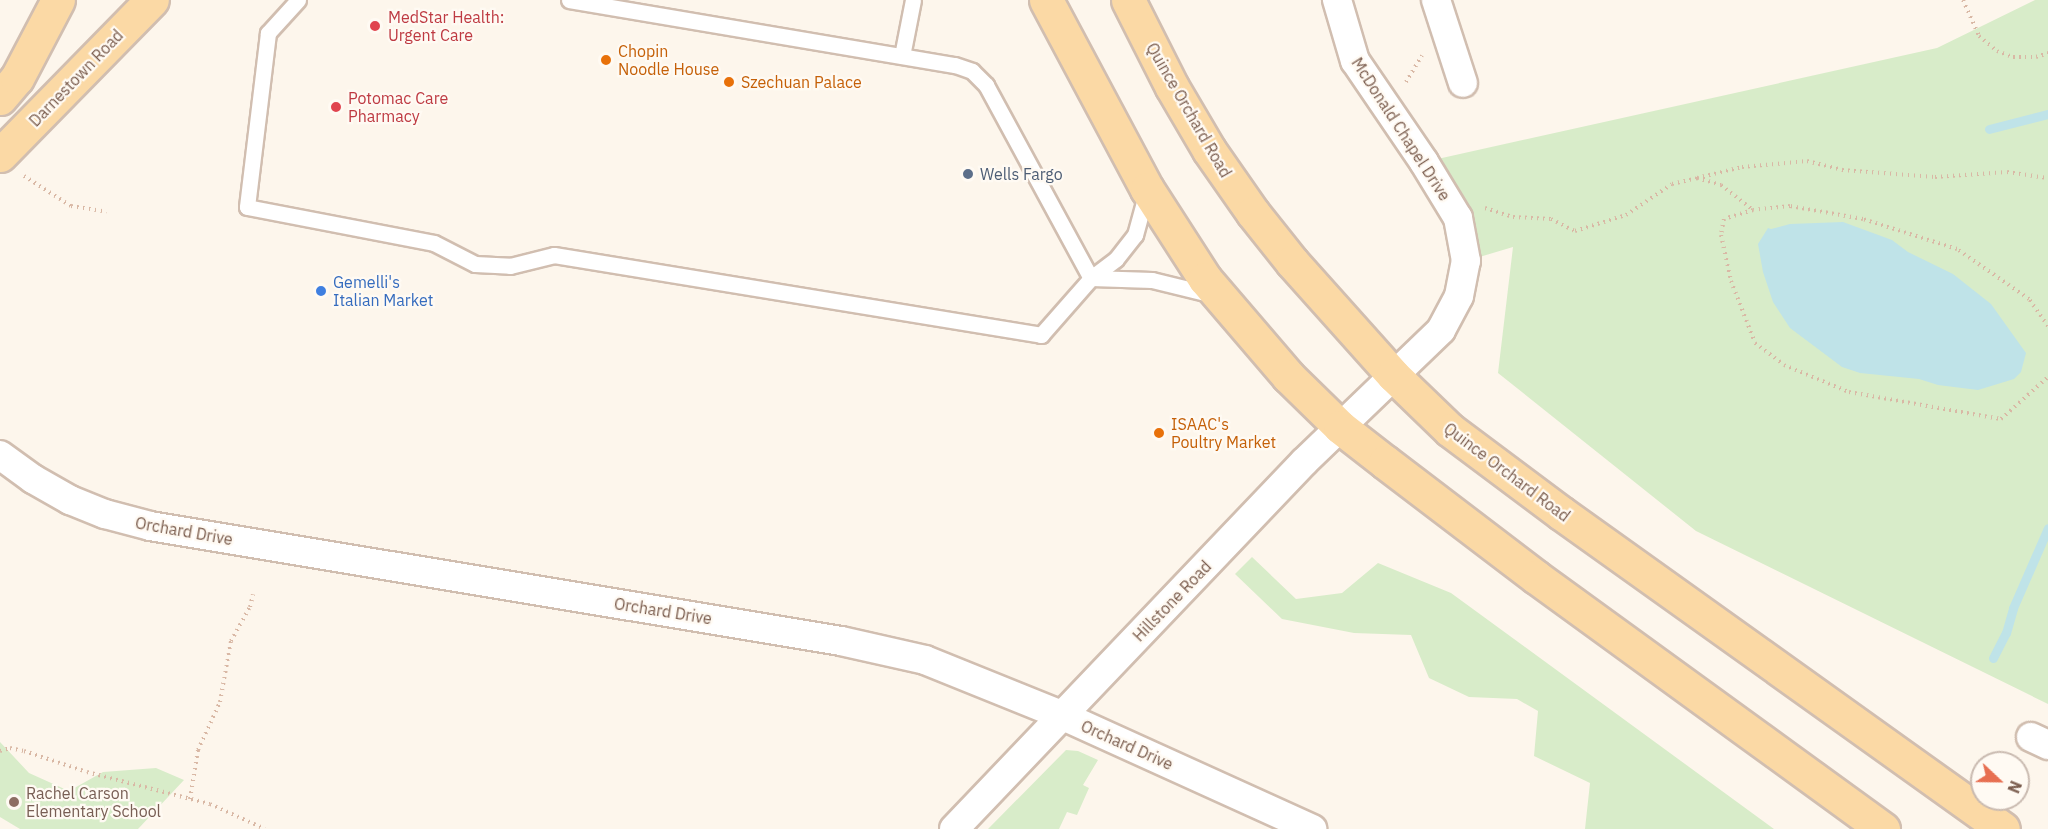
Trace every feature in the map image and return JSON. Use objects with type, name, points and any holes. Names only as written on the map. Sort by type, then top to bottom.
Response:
[{"type":"main road","points":[[0,60],[58,0]]},
{"type":"main road","points":[[0,98],[17,78],[58,0]]},
{"type":"main road","name":"Darnestown Road","points":[[9,164],[152,0]]},
{"type":"main road","points":[[1046,0],[1147,189],[1217,296],[1288,376],[1340,427],[1536,577],[1884,829]]},
{"type":"main road","name":"Quince Orchard Road","points":[[1128,0],[1177,96],[1209,150],[1253,213],[1292,262],[1392,375],[1450,430],[1497,467],[2003,829]]},
{"type":"street","name":"McDonald Chapel Drive","points":[[1337,0],[1355,61],[1424,162],[1458,218],[1466,261],[1459,296],[1441,330],[1392,375]]},
{"type":"street","points":[[1436,0],[1463,83]]},
{"type":"street","name":"Hillstone Road","points":[[954,829],[1060,715],[1392,375]]},
{"type":"street","name":"Orchard Drive","points":[[0,454],[60,496],[128,521],[886,650],[963,673],[1312,829]]},
{"type":"lane","points":[[298,0],[267,33],[247,207],[434,243],[475,264],[510,266],[554,255],[1041,335],[1091,278],[1116,259],[1135,236],[1147,189]]},
{"type":"lane","points":[[569,0],[956,65],[972,71],[986,86],[1091,278]]},
{"type":"lane","points":[[902,56],[913,0]]},
{"type":"lane","points":[[1091,278],[1152,280],[1217,296]]},
{"type":"path","points":[[1963,0],[1979,36],[1997,51],[2013,57],[2036,57],[2048,52]]},
{"type":"path","points":[[1444,196],[1513,217],[1551,219],[1575,231],[1626,215],[1672,184],[1742,167],[1807,161],[1842,170],[1935,177],[2007,172],[2048,178]]},
{"type":"path","points":[[9,164],[71,206],[107,212]]},
{"type":"path","points":[[1697,178],[1721,185],[1753,210]]},
{"type":"path","points":[[2048,326],[2029,299],[1957,249],[1863,219],[1790,206],[1753,210],[1724,219],[1720,235],[1731,281],[1755,343],[1784,365],[1849,393],[2001,418],[2048,377]]},
{"type":"path","points":[[190,799],[198,750],[220,702],[231,641],[250,607],[253,594]]},
{"type":"path","points":[[0,751],[10,748],[24,751],[87,772],[190,799],[220,808],[265,829]]},
{"type":"green space","points":[[2035,0],[2048,0],[2048,704],[1696,531],[1498,373],[1513,247],[1466,261],[1424,162],[1937,48]]},
{"type":"green space","points":[[1252,557],[1296,599],[1342,593],[1378,563],[1451,593],[1774,829],[1585,829],[1590,783],[1534,756],[1538,711],[1517,699],[1469,697],[1429,678],[1411,635],[1354,633],[1282,619],[1235,574]]},
{"type":"green space","points":[[0,742],[29,773],[69,791],[103,772],[156,768],[184,780],[138,829],[20,829],[0,817]]},
{"type":"green space","points":[[1066,750],[1078,751],[1098,760],[1083,785],[1089,788],[1077,815],[1067,812],[1059,829],[988,829]]},
{"type":"water","points":[[1843,222],[1892,240],[1908,252],[1953,274],[1991,304],[2026,353],[2021,372],[2014,379],[1978,390],[1938,385],[1919,379],[1860,373],[1842,367],[1790,328],[1773,302],[1763,272],[1758,244],[1768,228],[1790,224]]},
{"type":"waterway","points":[[1989,129],[2048,114]]},
{"type":"waterway","points":[[1993,658],[2006,633],[2013,608],[2048,528]]},
{"type":"place","name":"MedStar Health: Urgent Care","points":[[375,26]]},
{"type":"place","name":"Chopin Noodle House","points":[[606,60]]},
{"type":"place","name":"Szechuan Palace","points":[[729,82]]},
{"type":"place","name":"Potomac Care Pharmacy","points":[[336,107]]},
{"type":"place","name":"Wells Fargo","points":[[968,174]]},
{"type":"place","name":"Gemelli's Italian Market","points":[[321,291]]},
{"type":"place","name":"ISAAC's Poultry Market","points":[[1159,433]]},
{"type":"place","name":"Rachel Carson Elementary School","points":[[14,802]]}]
